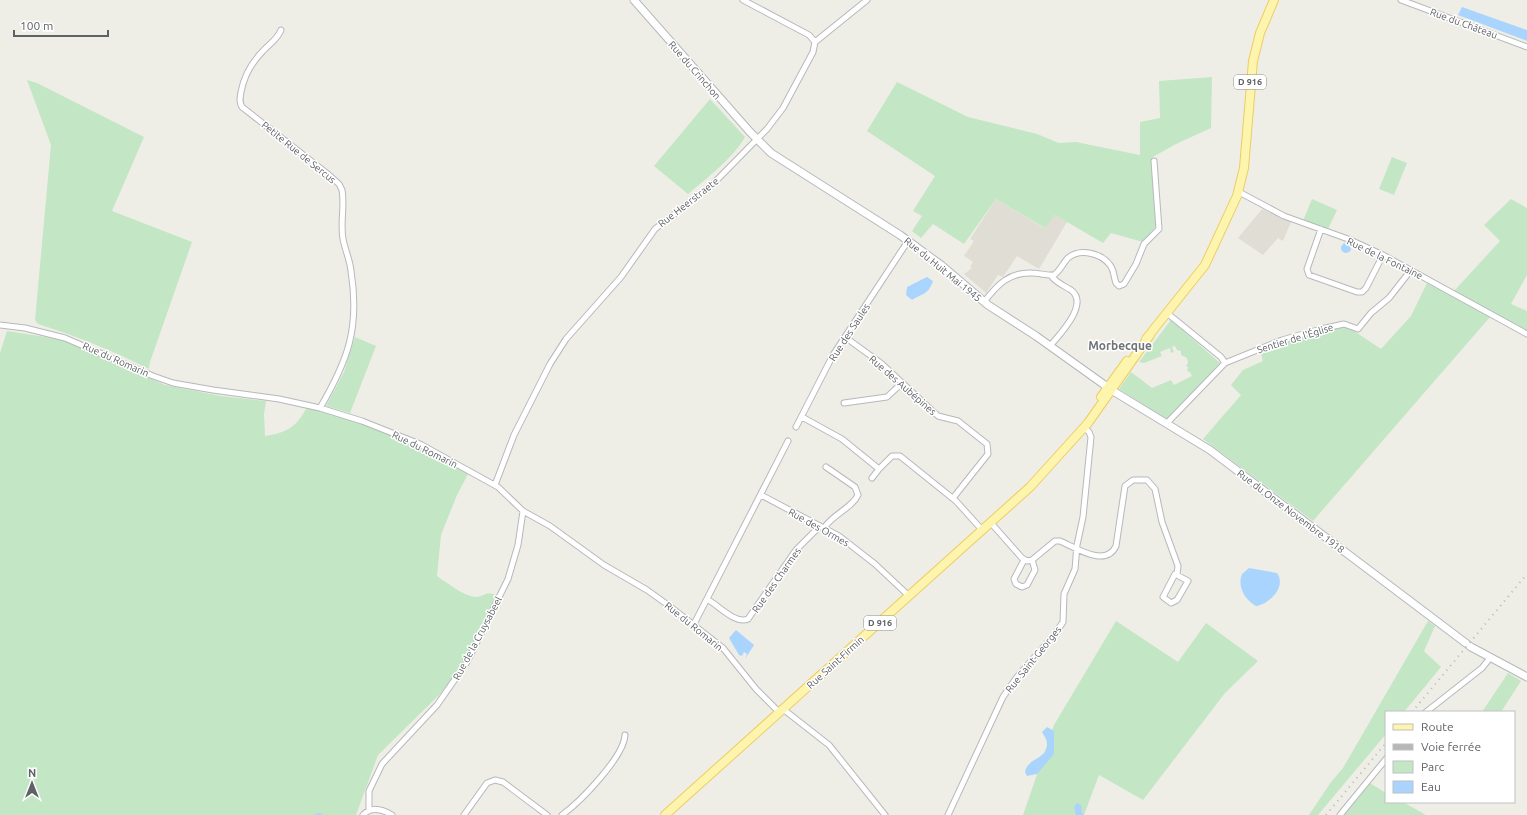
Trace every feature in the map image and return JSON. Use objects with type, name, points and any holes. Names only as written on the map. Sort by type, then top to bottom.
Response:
[{"type":"main road","name":"D 916","points":[[1110,389],[1210,258],[1239,192],[1244,168],[1253,61],[1260,33],[1274,0]]},
{"type":"main road","name":"Rue Saint-Firmin","points":[[665,815],[983,531],[1030,487],[1083,427],[1110,389]]},
{"type":"main road","name":"Rue Saint-Firmin","points":[[671,815],[680,801]]},
{"type":"street","name":"Rue du Crinchon","points":[[634,0],[757,140]]},
{"type":"street","points":[[743,0],[809,35],[815,42],[867,0]]},
{"type":"street","name":"Rue du Château","points":[[1401,0],[1527,46]]},
{"type":"street","name":"Petite Rue de Sercus","points":[[281,30],[277,40],[261,52],[248,70],[242,87],[240,104],[329,175],[339,184],[342,190],[343,238],[352,278],[353,327],[350,346],[343,366],[320,408]]},
{"type":"street","name":"Rue Heerstraete","points":[[495,485],[514,435],[550,364],[566,339],[617,282],[655,229],[711,186],[770,125],[783,108],[814,52],[815,42]]},
{"type":"street","name":"Rue du Huit Mai 1945","points":[[757,140],[783,161],[863,210],[908,241],[941,265],[984,302],[1050,346],[1110,389]]},
{"type":"street","points":[[984,302],[999,283],[1012,276],[1025,272],[1051,275],[1056,274],[1072,256],[1081,253],[1090,253],[1109,264],[1115,282],[1121,286],[1136,264],[1144,244],[1157,232],[1160,226],[1154,161]]},
{"type":"street","name":"Rue de la Fontaine","points":[[1239,192],[1284,216],[1382,255],[1527,334]]},
{"type":"street","points":[[1321,230],[1307,269],[1309,275],[1357,292],[1362,292],[1366,288],[1382,255]]},
{"type":"street","name":"Rue des Saules","points":[[796,427],[802,418],[828,364],[908,241]]},
{"type":"street","name":"Sentier de l'Église","points":[[1225,362],[1282,340],[1323,328],[1346,324],[1354,329],[1358,329],[1371,312],[1389,298],[1411,270]]},
{"type":"street","points":[[1050,346],[1072,318],[1076,304],[1073,292],[1053,279],[1051,275]]},
{"type":"street","points":[[1167,313],[1225,362],[1167,423]]},
{"type":"street","name":"Rue du Romarin","points":[[0,325],[33,330],[74,341],[153,376],[173,382],[213,390],[279,399],[320,408],[356,418],[409,439],[495,485],[523,511],[550,526],[604,565],[653,594],[694,624],[730,655],[752,684],[781,711]]},
{"type":"street","name":"Rue des Aubépines","points":[[845,337],[882,364],[938,416],[958,422],[988,446],[989,451],[987,455],[953,498]]},
{"type":"street","points":[[844,403],[887,397],[902,383]]},
{"type":"street","name":"Rue du Onze Novembre 1918","points":[[1110,389],[1210,450],[1468,645],[1527,677]]},
{"type":"street","points":[[802,418],[842,439],[879,469]]},
{"type":"street","name":"Rue Saint-Georges","points":[[948,815],[1003,697],[1019,673],[1062,625],[1064,615],[1064,594],[1075,569],[1083,517],[1091,438],[1090,434],[1083,427]]},
{"type":"street","points":[[694,624],[788,441]]},
{"type":"street","points":[[872,478],[892,456],[900,456],[953,498],[983,531]]},
{"type":"street","name":"Rue des Charmes","points":[[707,599],[739,620],[748,619],[796,550],[854,500],[858,494],[855,487],[826,467]]},
{"type":"street","points":[[991,523],[1024,560],[1032,560],[1055,541],[1100,557],[1112,553],[1118,538],[1124,488],[1131,480],[1143,479],[1150,482],[1155,489],[1162,522],[1178,566],[1178,575]]},
{"type":"street","name":"Rue des Ormes","points":[[761,495],[843,539],[871,560],[909,596]]},
{"type":"street","name":"Rue de la Cruysabeel","points":[[369,810],[369,791],[382,764],[437,705],[467,662],[508,579],[518,545],[523,511]]},
{"type":"street","points":[[1024,560],[1014,579],[1016,584],[1022,587],[1027,585],[1035,570],[1032,560]]},
{"type":"street","points":[[1175,574],[1178,575],[1188,581],[1177,600],[1174,603],[1170,603],[1164,599],[1163,596],[1175,574]]},
{"type":"street","points":[[1427,711],[1482,668],[1490,658]]},
{"type":"street","points":[[781,711],[829,745],[885,815]]},
{"type":"street","points":[[562,815],[584,797],[594,786],[623,746],[625,735]]},
{"type":"street","points":[[1340,815],[1385,760]]},
{"type":"street","points":[[464,815],[487,783],[496,780],[503,782],[547,815]]},
{"type":"street","points":[[363,815],[369,810],[382,810],[392,815]]},
{"type":"shaded area","points":[[996,199],[1044,228],[1055,215],[1067,222],[1039,269],[1017,256],[1003,277],[998,275],[986,293],[964,274],[972,268],[970,267],[973,262],[964,256],[974,241],[970,239]]},
{"type":"shaded area","points":[[1262,209],[1291,222],[1283,241],[1278,238],[1263,255],[1238,238]]},
{"type":"green space","points":[[1212,77],[1211,128],[1176,144],[1151,158],[1156,226],[1143,242],[1111,233],[1103,243],[1055,215],[1045,228],[996,199],[964,244],[933,224],[921,238],[912,231],[922,216],[913,211],[935,176],[867,131],[897,82],[968,117],[1037,134],[1059,143],[1076,142],[1140,155],[1140,122],[1160,118],[1159,81]]},
{"type":"green space","points":[[27,80],[37,83],[144,137],[112,211],[192,242],[150,362],[149,369],[95,344],[38,324],[35,320],[51,145]]},
{"type":"green space","points":[[710,99],[745,137],[727,160],[688,194],[654,166]]},
{"type":"green space","points":[[1392,157],[1407,163],[1394,195],[1379,189]]},
{"type":"green space","points":[[1312,199],[1337,210],[1328,229],[1303,221]]},
{"type":"green space","points":[[1511,199],[1527,208],[1527,275],[1511,304],[1527,311],[1527,332],[1454,291],[1500,241],[1484,225]]},
{"type":"green space","points":[[1427,283],[1490,317],[1313,521],[1203,439],[1241,395],[1231,385],[1243,370],[1263,361],[1260,351],[1288,341],[1345,325],[1381,349],[1411,316]]},
{"type":"green space","points":[[1171,320],[1220,363],[1167,419],[1119,389],[1131,372],[1152,388],[1171,380],[1174,385],[1192,376],[1190,372],[1187,371],[1187,358],[1181,355],[1181,351],[1177,350],[1175,346],[1172,347],[1174,352],[1171,353],[1170,348],[1160,352],[1162,356],[1144,363],[1139,362]]},
{"type":"green space","points":[[7,331],[68,342],[165,385],[221,396],[266,401],[264,414],[265,436],[279,433],[290,428],[299,420],[307,407],[328,412],[390,434],[468,474],[457,495],[441,535],[437,576],[467,595],[476,597],[490,593],[497,595],[469,651],[453,678],[439,695],[378,755],[356,815],[0,815],[0,353]]},
{"type":"green space","points":[[355,337],[376,346],[350,413],[326,406],[344,372]]},
{"type":"green space","points":[[1116,621],[1178,662],[1206,623],[1258,661],[1225,693],[1143,800],[1099,775],[1084,815],[1023,815],[1054,725]]},
{"type":"green space","points":[[1428,621],[1435,626],[1424,651],[1441,667],[1405,711],[1385,711],[1385,735],[1318,815],[1309,815],[1331,782],[1343,768]]},
{"type":"green space","points":[[1508,673],[1521,681],[1502,711],[1483,711]]},
{"type":"green space","points":[[1370,783],[1385,792],[1385,803],[1405,803],[1426,815],[1343,815]]},
{"type":"water","points":[[1462,7],[1527,30],[1527,41],[1458,15]]},
{"type":"water","points":[[1344,243],[1348,243],[1350,244],[1350,252],[1344,253],[1341,250],[1341,246]]},
{"type":"water","points":[[927,277],[933,281],[925,293],[912,300],[906,295],[907,287]]},
{"type":"water","points":[[1249,568],[1277,573],[1280,578],[1280,584],[1275,594],[1261,605],[1256,606],[1248,600],[1241,588],[1242,574]]},
{"type":"water","points":[[736,630],[754,645],[745,659],[747,654],[744,652],[742,656],[739,655],[729,638]]},
{"type":"water","points":[[1047,727],[1054,731],[1054,754],[1037,774],[1027,776],[1025,772],[1029,764],[1041,756],[1046,749],[1047,744],[1042,732]]},
{"type":"water","points":[[1077,803],[1081,805],[1082,813],[1084,815],[1076,815],[1074,807]]},
{"type":"waterway","points":[[316,815],[321,815]]},
{"type":"railway","points":[[1413,711],[1527,574]]},
{"type":"railway","points":[[1326,815],[1385,744]]},
{"type":"district","name":"Morbecque","points":[[1120,346]]}]
